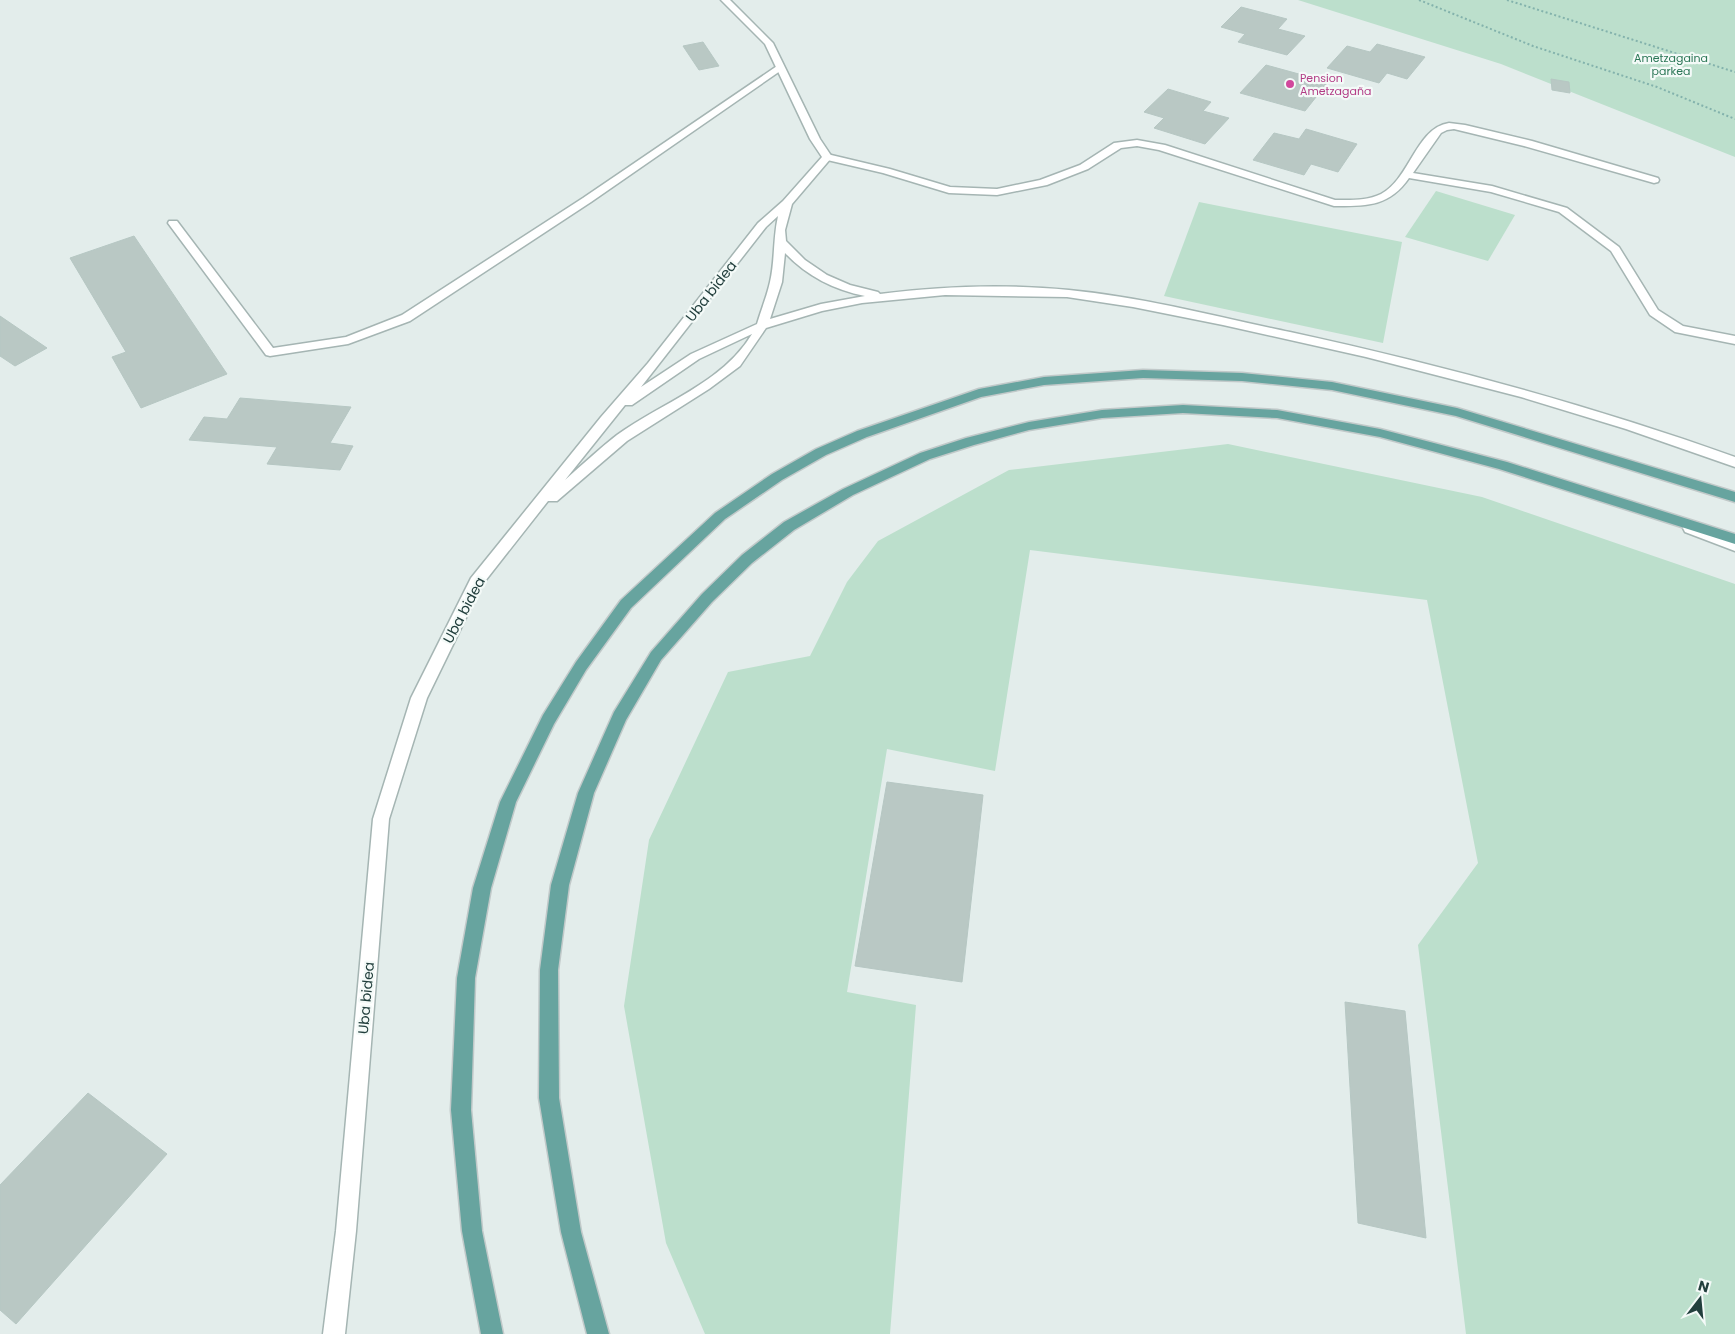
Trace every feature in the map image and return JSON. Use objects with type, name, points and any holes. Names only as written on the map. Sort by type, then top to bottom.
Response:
[{"type":"main road","points":[[492,1334],[472,1231],[460,1110],[466,978],[482,888],[508,802],[548,720],[580,666],[626,604],[720,516],[777,477],[821,452],[862,434],[979,393],[1044,381],[1142,374],[1242,377],[1342,388],[1457,412],[1735,497]]},
{"type":"main road","points":[[598,1334],[571,1232],[549,1098],[548,970],[560,885],[586,793],[619,717],[656,656],[707,598],[747,559],[789,526],[848,492],[925,456],[971,441],[1029,426],[1102,414],[1183,409],[1278,414],[1380,432],[1502,465],[1735,539]]},
{"type":"street","points":[[724,0],[769,43],[815,138],[828,157],[886,171],[949,190],[997,192],[1043,183],[1084,167],[1118,145],[1137,143],[1161,147],[1334,203],[1362,203],[1387,196],[1407,175],[1436,132],[1445,127],[1464,128],[1514,140],[1654,180]]},
{"type":"street","points":[[173,222],[270,352],[348,340],[406,318],[587,200],[780,67]]},
{"type":"street","name":"Uba bidea","points":[[334,1334],[346,1231],[381,819],[419,698],[476,582],[605,420],[652,366],[762,225],[787,204],[828,157]]},
{"type":"street","points":[[1407,175],[1492,189],[1563,210],[1615,249],[1654,312],[1678,329],[1735,340]]},
{"type":"street","points":[[526,520],[622,438],[705,386],[736,363],[762,326],[776,282],[781,242],[780,230],[787,204]]},
{"type":"street","points":[[781,242],[793,256],[816,276],[853,291],[888,295]]},
{"type":"street","points":[[605,420],[665,375],[706,350],[762,326],[819,309],[888,295],[981,289],[1061,294],[1177,312],[1399,360],[1533,395],[1689,444],[1735,462]]},
{"type":"street","points":[[1651,512],[1735,546]]},
{"type":"path","points":[[1419,0],[1533,46],[1657,87],[1735,119]]},
{"type":"path","points":[[1507,0],[1735,72]]},
{"type":"green space","name":"Ametzagaina parkea","points":[[1298,0],[1735,0],[1735,157],[1501,64]]},
{"type":"green space","points":[[1436,191],[1515,215],[1488,261],[1405,237]]},
{"type":"green space","points":[[1199,202],[1402,242],[1383,343],[1164,296]]},
{"type":"green space","points":[[1228,444],[1482,497],[1735,584],[1735,1334],[1466,1334],[1418,945],[1478,863],[1427,600],[1030,550],[995,771],[887,749],[847,992],[916,1005],[890,1334],[705,1334],[666,1243],[624,1006],[649,840],[728,672],[810,656],[847,582],[878,541],[1009,470]]},
{"type":"building","points":[[1241,7],[1287,19],[1278,29],[1305,36],[1287,55],[1238,42],[1245,34],[1221,27]]},
{"type":"building","points":[[703,42],[719,66],[699,70],[683,46]]},
{"type":"building","points":[[1377,44],[1425,57],[1407,79],[1387,73],[1379,83],[1327,68],[1347,46],[1370,52]]},
{"type":"building","points":[[1266,65],[1328,82],[1305,111],[1240,93]]},
{"type":"building","points":[[1551,79],[1569,82],[1570,93],[1552,90]]},
{"type":"building","points":[[1168,89],[1211,102],[1203,111],[1229,118],[1205,144],[1154,128],[1164,118],[1144,112]]},
{"type":"building","points":[[1306,129],[1357,144],[1338,172],[1311,164],[1304,175],[1253,160],[1274,133],[1299,139]]},
{"type":"building","points":[[134,236],[227,374],[141,408],[112,357],[126,352],[70,258]]},
{"type":"building","points":[[0,316],[47,348],[15,366],[0,356]]},
{"type":"building","points":[[240,398],[351,407],[330,443],[353,446],[340,470],[267,464],[277,447],[189,440],[204,417],[227,419]]},
{"type":"building","points":[[887,782],[983,795],[962,982],[855,966]]},
{"type":"building","points":[[1345,1002],[1405,1011],[1426,1238],[1358,1223]]},
{"type":"building","points":[[88,1093],[167,1154],[16,1324],[0,1310],[0,1185]]},
{"type":"place","name":"Pension Ametzagaña","points":[[1290,84]]}]
